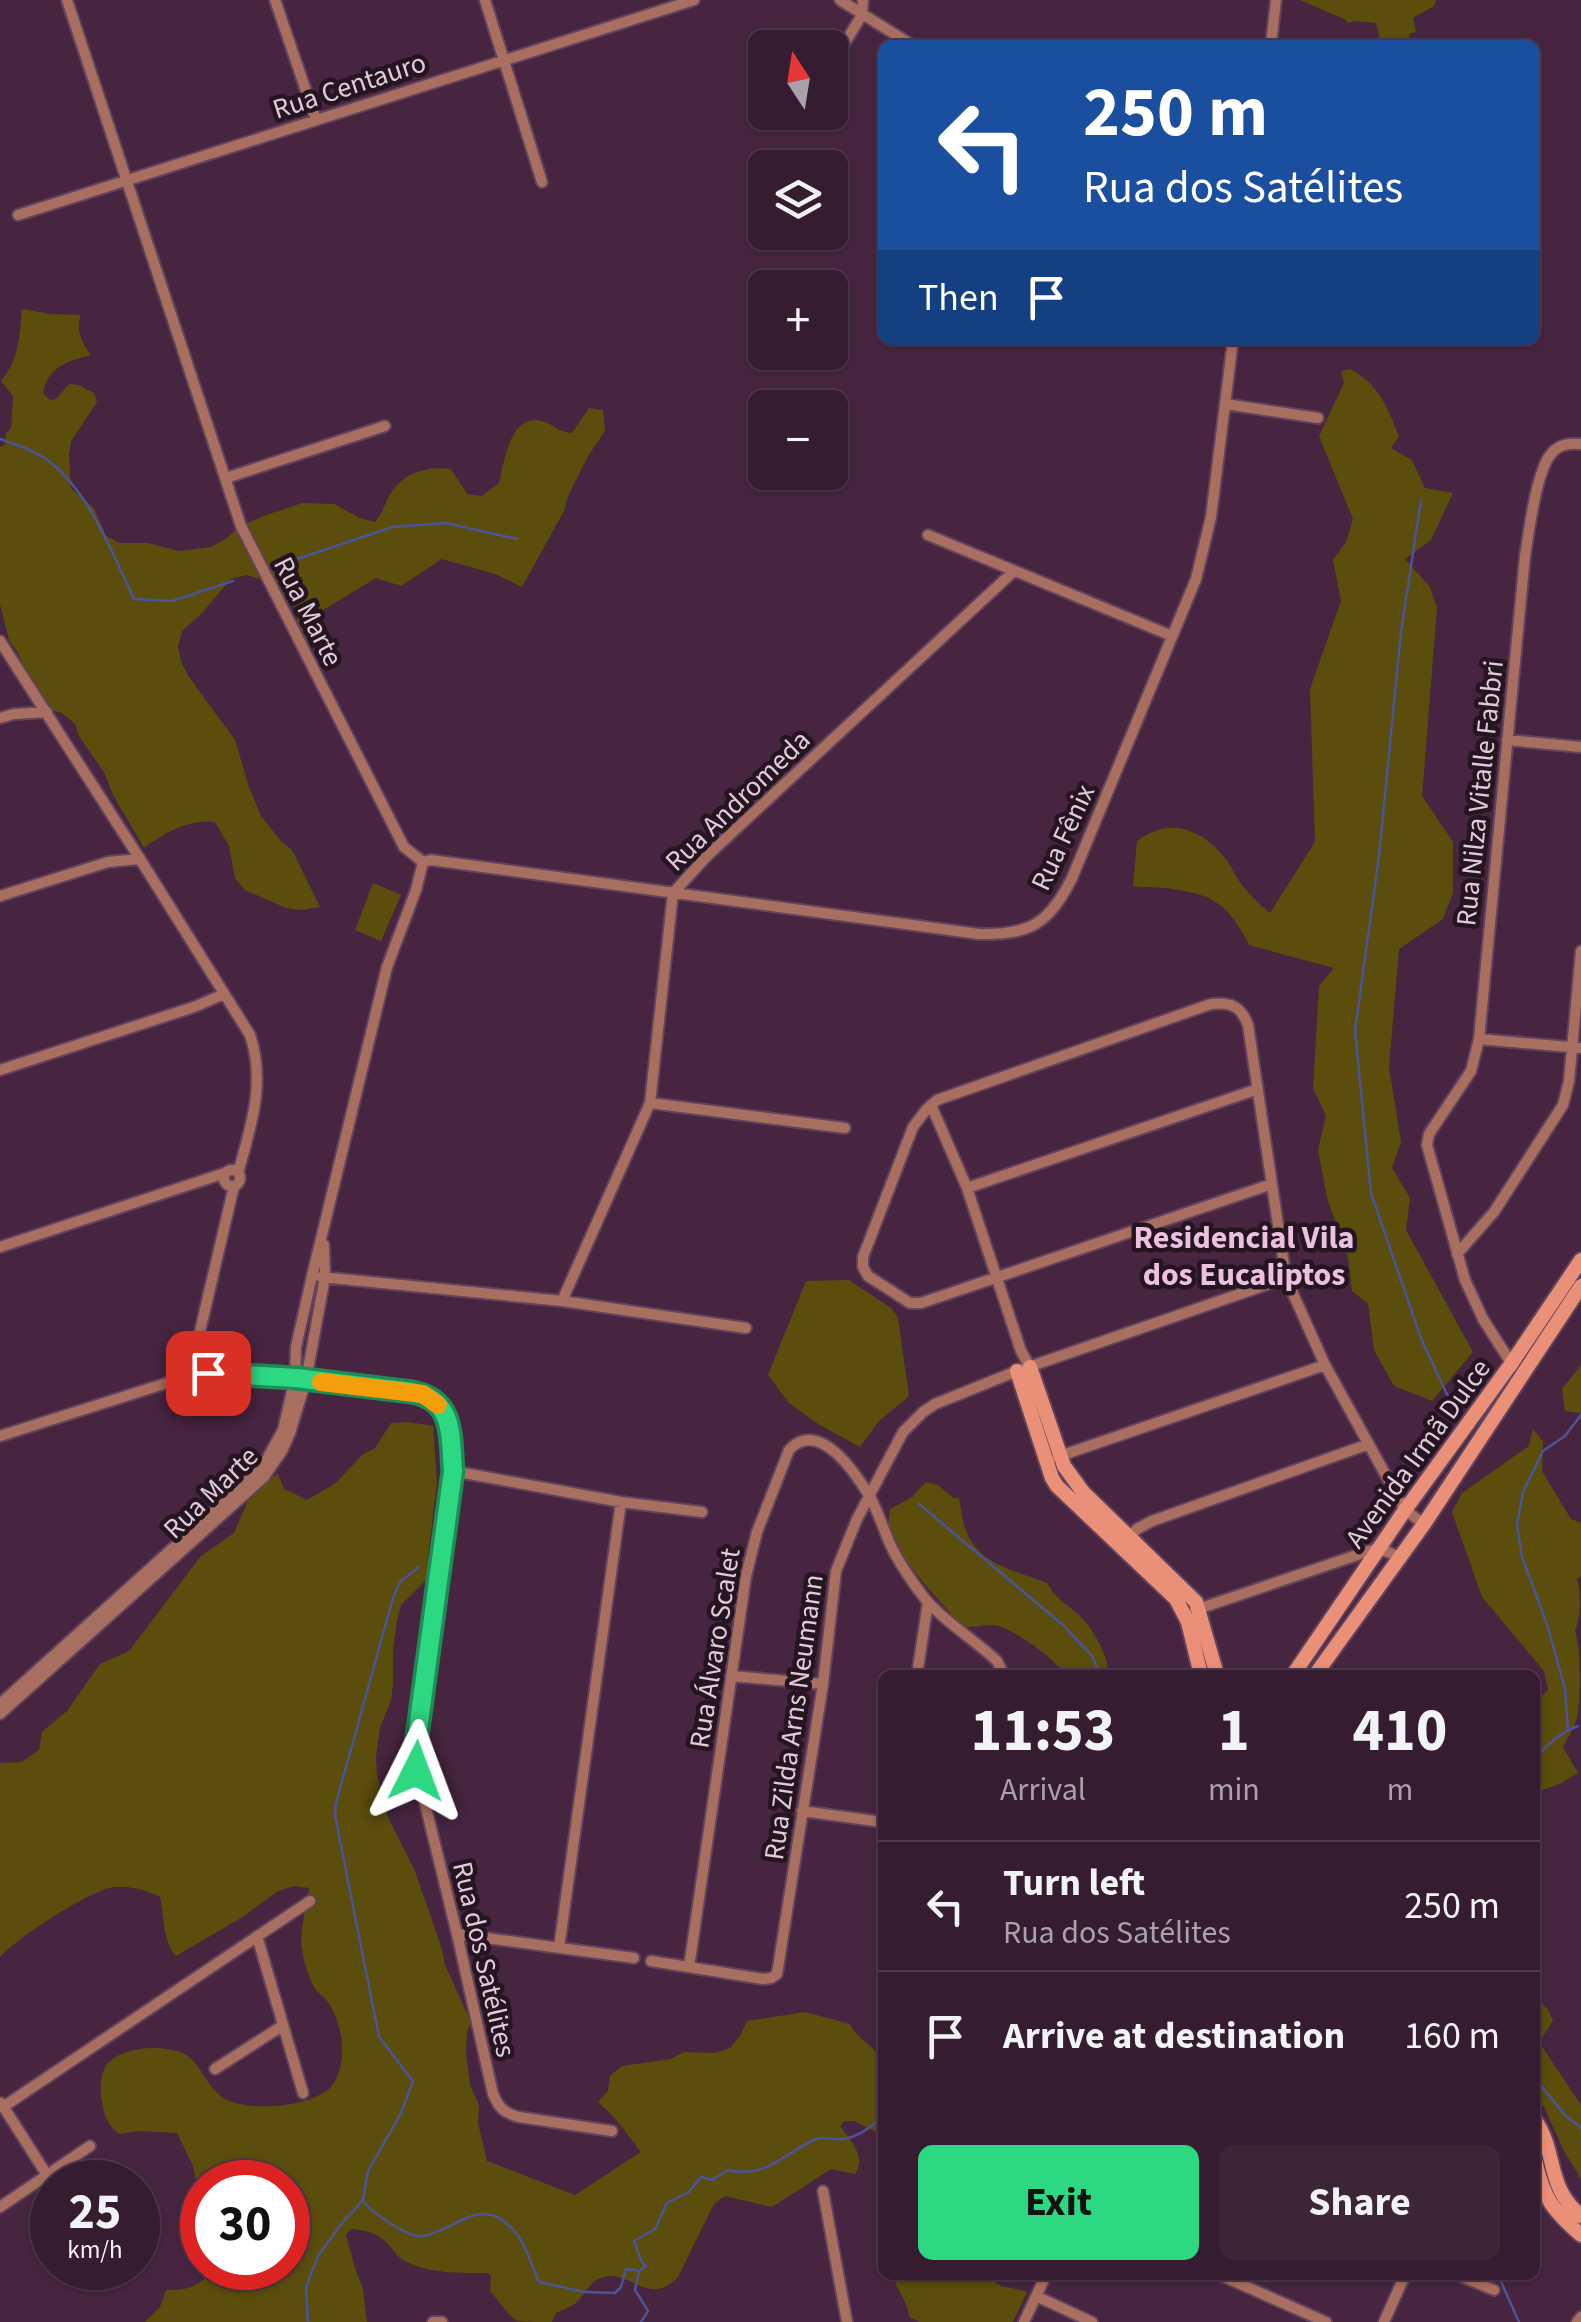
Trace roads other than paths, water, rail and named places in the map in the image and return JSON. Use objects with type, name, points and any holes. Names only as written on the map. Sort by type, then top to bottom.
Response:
[{"type":"street","name":"Rua Marte","points":[[0,1704],[246,1482],[267,1459],[282,1430],[301,1379],[296,1347],[387,966],[423,862],[404,847],[241,526],[68,0]]},
{"type":"street","points":[[275,0],[316,120]]},
{"type":"street","points":[[485,0],[542,182]]},
{"type":"street","name":"Rua Centauro","points":[[18,215],[694,0]]},
{"type":"street","points":[[840,0],[904,40]]},
{"type":"street","points":[[848,37],[862,14],[863,0]]},
{"type":"street","points":[[1271,40],[1276,0]]},
{"type":"street","name":"Rua Fênix","points":[[423,862],[431,860],[979,934],[1014,934],[1043,919],[1064,893],[1196,579],[1208,537],[1231,345]]},
{"type":"street","points":[[1224,404],[1318,418]]},
{"type":"street","points":[[226,478],[385,426]]},
{"type":"street","name":"Rua Nilza Vitalle Fabbri","points":[[1457,1254],[1428,1140],[1471,1072],[1478,1039],[1533,507],[1551,454],[1562,446],[1581,444]]},
{"type":"street","points":[[928,535],[1172,636]]},
{"type":"street","name":"Rua Andromeda","points":[[562,1301],[650,1102],[673,892],[1014,572]]},
{"type":"street","points":[[0,641],[240,1017],[256,1054],[256,1109],[238,1172],[239,1182],[234,1186],[192,1375]]},
{"type":"street","points":[[0,718],[47,712]]},
{"type":"street","points":[[1507,740],[1581,747]]},
{"type":"street","points":[[0,896],[108,862],[140,859]]},
{"type":"street","points":[[1517,1370],[1477,1306],[1457,1254],[1494,1212],[1563,1105],[1576,1048],[1581,951]]},
{"type":"street","points":[[0,1070],[224,994]]},
{"type":"street","points":[[1272,1184],[913,1304],[868,1276],[862,1262],[912,1127],[931,1105],[950,1094],[1212,1004],[1228,1002],[1237,1006],[1248,1025],[1258,1089],[1286,1278],[1325,1365],[1405,1510],[1424,1524]]},
{"type":"street","points":[[1478,1039],[1576,1048]]},
{"type":"street","points":[[967,1188],[1258,1089]]},
{"type":"street","points":[[650,1102],[845,1128]]},
{"type":"street","points":[[931,1105],[967,1188],[1021,1351],[1023,1369],[1053,1458],[1056,1486],[1125,1541],[1176,1599],[1192,1611],[1215,1670]]},
{"type":"street","points":[[0,1247],[232,1170],[238,1172]]},
{"type":"street","points":[[226,1173],[226,1184],[234,1186]]},
{"type":"street","name":"Rua Marte","points":[[0,1714],[264,1477],[282,1451],[290,1433],[316,1324],[324,1278],[324,1231]]},
{"type":"street","name":"Avenida Irmã Dulce","points":[[1319,1670],[1424,1524],[1581,1260]]},
{"type":"street","points":[[312,1276],[562,1301],[746,1328]]},
{"type":"street","name":"Rua Zilda Arns Neumann","points":[[689,1967],[763,1979],[777,1974],[823,1684],[836,1571],[856,1519],[904,1432],[934,1404],[1286,1278]]},
{"type":"street","name":"Avenida Irmã Dulce","points":[[1296,1670],[1405,1510],[1581,1286]]},
{"type":"street","points":[[302,1322],[316,1324]]},
{"type":"street","points":[[196,1348],[208,1373]]},
{"type":"street","points":[[1053,1458],[1325,1365]]},
{"type":"street","name":"Rua dos Satélites","points":[[0,1436],[208,1373],[412,1392],[423,1394],[442,1409],[448,1419],[453,1471],[418,1724],[416,1771],[498,2106],[519,2116],[612,2132]]},
{"type":"street","name":"Rua Álvaro Scalet","points":[[689,1967],[746,1576],[757,1532],[789,1450],[803,1441],[822,1442],[839,1455],[870,1497]]},
{"type":"street","points":[[1125,1541],[1152,1520],[1369,1444]]},
{"type":"street","points":[[453,1471],[620,1502],[702,1512]]},
{"type":"street","points":[[870,1497],[896,1556],[928,1602],[997,1661],[1002,1670]]},
{"type":"street","points":[[559,1948],[620,1502]]},
{"type":"street","points":[[1192,1611],[1378,1548],[1400,1557]]},
{"type":"street","points":[[918,1670],[928,1602]]},
{"type":"street","points":[[1192,1611],[1199,1670]]},
{"type":"street","points":[[731,1676],[823,1684]]},
{"type":"street","points":[[802,1811],[878,1821]]},
{"type":"street","points":[[37,2160],[2,2104],[310,1901]]},
{"type":"street","points":[[457,1934],[634,1958]]},
{"type":"street","points":[[257,1936],[302,2093]]},
{"type":"street","points":[[651,1961],[689,1967]]},
{"type":"street","points":[[214,2069],[282,2026]]},
{"type":"street","points":[[1540,2130],[1554,2178],[1581,2216]]},
{"type":"street","points":[[69,2160],[90,2146]]},
{"type":"street","points":[[1540,2182],[1549,2204],[1581,2235]]},
{"type":"street","points":[[0,2207],[30,2186]]},
{"type":"street","points":[[823,2191],[846,2322]]},
{"type":"street","points":[[1024,2322],[1044,2280]]},
{"type":"street","points":[[1237,2280],[1326,2322]]},
{"type":"street","points":[[1384,2322],[1403,2280]]},
{"type":"street","points":[[1470,2280],[1494,2290]]},
{"type":"street","points":[[1036,2296],[1092,2322]]},
{"type":"street","points":[[433,2322],[442,2322]]},
{"type":"waterway","points":[[0,439],[43,457],[73,485],[97,521],[134,599],[172,601],[233,581]]},
{"type":"waterway","points":[[1421,500],[1401,632],[1379,856],[1355,1031],[1371,1193],[1422,1341],[1452,1405]]},
{"type":"waterway","points":[[291,561],[392,527],[446,523],[517,539]]},
{"type":"waterway","points":[[1568,1730],[1565,1689],[1548,1627],[1522,1557],[1517,1525],[1523,1492],[1543,1451],[1565,1436],[1581,1415]]},
{"type":"waterway","points":[[919,1504],[1063,1625],[1092,1656],[1099,1670]]},
{"type":"waterway","points":[[308,2322],[306,2287],[318,2256],[363,2200],[368,2171],[400,2115],[413,2081],[379,2037],[335,1815],[393,1598],[400,1582],[419,1567]]},
{"type":"waterway","points":[[1540,1754],[1554,1740],[1578,1726]]},
{"type":"waterway","points":[[1540,2085],[1581,2128]]},
{"type":"waterway","points":[[364,2202],[392,2224],[417,2236],[437,2232],[470,2216],[492,2215],[520,2238],[539,2282],[585,2292],[615,2293],[626,2269],[639,2271],[646,2266],[634,2241],[655,2229],[667,2203],[689,2192],[701,2177],[712,2180],[728,2170],[765,2168],[816,2139],[852,2137],[878,2121]]},
{"type":"waterway","points":[[639,2271],[635,2290],[648,2311],[641,2322]]},
{"type":"waterway","points":[[1500,2280],[1519,2322]]},
{"type":"district","name":"Residencial Vila dos Eucaliptos","points":[[1244,1256]]}]
